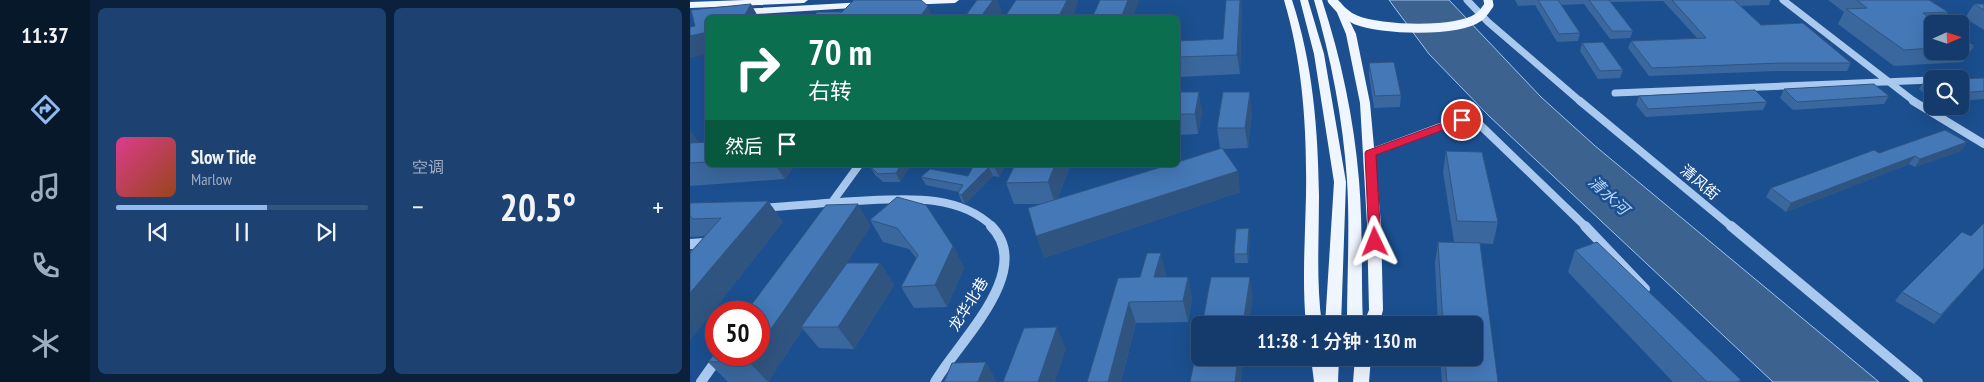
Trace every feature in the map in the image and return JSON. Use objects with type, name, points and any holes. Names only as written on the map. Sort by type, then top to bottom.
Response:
[{"type":"main road","points":[[690,5],[738,0]]},
{"type":"main road","points":[[690,13],[804,0]]},
{"type":"main road","points":[[898,3],[955,0]]},
{"type":"main road","points":[[1304,0],[1319,54],[1346,181],[1334,316]]},
{"type":"main road","points":[[1318,0],[1330,39],[1342,95],[1354,316]]},
{"type":"main road","points":[[1334,0],[1350,17],[1358,21],[1380,26],[1406,28],[1468,22],[1481,16],[1489,5],[1488,0]]},
{"type":"main road","points":[[1334,0],[1351,34],[1365,103],[1374,224],[1376,310],[1374,316]]},
{"type":"main road","points":[[1288,1],[1296,21],[1310,98],[1313,316]]},
{"type":"main road","points":[[690,5],[878,2]]},
{"type":"main road","points":[[690,13],[748,12],[878,2]]},
{"type":"main road","points":[[1320,366],[1322,382]]},
{"type":"main road","points":[[1330,382],[1331,366]]},
{"type":"main road","points":[[1356,366],[1356,382]]},
{"type":"main road","points":[[1361,382],[1362,366]]},
{"type":"street","name":"清风街","points":[[1467,0],[1488,22],[1585,105],[1918,382]]},
{"type":"street","points":[[1784,0],[1923,108],[1984,144]]},
{"type":"street","points":[[1615,93],[1924,80]]},
{"type":"street","points":[[1370,153],[1462,120],[1478,123],[1565,205],[1653,296]]},
{"type":"street","points":[[829,207],[858,167]]},
{"type":"street","name":"龙华北巷","points":[[747,208],[829,207],[917,199],[967,209],[986,220],[998,232],[1006,249],[1000,284],[984,313],[934,382]]},
{"type":"street","points":[[690,244],[705,243],[690,260]]},
{"type":"street","points":[[700,382],[712,366]]},
{"type":"water","name":"清水河","points":[[1389,0],[1449,0],[1541,97],[1594,145],[1879,382],[1773,382],[1489,116],[1429,54]]},
{"type":"building","points":[[854,0],[921,0],[928,6],[921,15],[814,15],[817,12],[842,12]]},
{"type":"building","points":[[977,0],[993,0],[982,15],[966,15]]},
{"type":"building","points":[[1016,0],[1067,0],[1060,15],[1006,15]]},
{"type":"building","points":[[1100,0],[1128,0],[1122,15],[1093,15]]},
{"type":"building","points":[[1226,0],[1240,0],[1237,55],[1180,57],[1180,41],[1223,39]]},
{"type":"building","points":[[1538,0],[1558,0],[1580,33],[1559,34]]},
{"type":"building","points":[[1589,0],[1609,0],[1633,31],[1612,31]]},
{"type":"building","points":[[1672,0],[1734,0],[1761,25],[1803,23],[1851,63],[1781,63],[1652,68],[1631,41],[1706,38]]},
{"type":"building","points":[[1857,0],[1929,0],[1948,12],[1923,13],[1926,15],[1924,15],[1924,49],[1904,50],[1846,9],[1867,8]]},
{"type":"building","points":[[751,4],[745,15],[705,15],[705,33],[690,36],[690,27],[695,26],[691,10]]},
{"type":"building","points":[[1974,4],[1984,4],[1984,10]]},
{"type":"building","points":[[1603,42],[1623,70],[1600,71],[1582,43]]},
{"type":"building","points":[[1394,62],[1401,95],[1375,96],[1369,63]]},
{"type":"building","points":[[1984,78],[1984,91],[1969,92],[1969,79]]},
{"type":"building","points":[[1874,84],[1889,96],[1797,102],[1784,89]]},
{"type":"building","points":[[1755,90],[1767,102],[1648,109],[1639,96]]},
{"type":"building","points":[[1180,92],[1199,92],[1195,114],[1180,114]]},
{"type":"building","points":[[1223,92],[1250,92],[1245,128],[1217,128]]},
{"type":"building","points":[[1945,130],[1967,142],[1920,159],[1915,156],[1791,203],[1771,188],[1874,150],[1879,153]]},
{"type":"building","points":[[705,142],[705,162],[690,163],[690,143]]},
{"type":"building","points":[[1222,148],[1238,171],[1036,236],[1028,208],[1161,167],[1180,167],[1180,161]]},
{"type":"building","points":[[1446,151],[1482,152],[1498,222],[1457,221]]},
{"type":"building","points":[[871,167],[900,167],[896,173],[878,174]]},
{"type":"building","points":[[973,167],[989,167],[961,195],[958,193],[963,185],[921,177],[930,169],[968,176]]},
{"type":"building","points":[[1014,167],[1054,167],[1048,182],[1006,183]]},
{"type":"building","points":[[897,197],[926,205],[953,246],[935,285],[901,287],[918,255],[897,228],[870,220]]},
{"type":"building","points":[[768,201],[690,293],[690,253],[721,218],[693,219],[690,216],[690,203]]},
{"type":"building","points":[[858,204],[770,330],[770,301],[754,301],[826,205]]},
{"type":"building","points":[[1984,223],[1984,268],[1941,315],[1902,292],[1962,232],[1971,236]]},
{"type":"building","points":[[1249,228],[1247,254],[1234,254],[1236,229]]},
{"type":"building","points":[[1438,242],[1480,243],[1498,382],[1447,382],[1446,366],[1483,366],[1483,316],[1442,316]]},
{"type":"building","points":[[1597,242],[1741,380],[1737,382],[1707,382],[1575,250]]},
{"type":"building","points":[[1147,253],[1161,253],[1154,277],[1188,277],[1183,301],[1129,302],[1108,382],[1087,382],[1118,278],[1140,277]]},
{"type":"building","points":[[847,263],[880,263],[838,327],[801,327]]},
{"type":"building","points":[[1211,277],[1250,277],[1244,316],[1204,316]]},
{"type":"building","points":[[1057,327],[1038,382],[1003,382],[1024,328]]},
{"type":"building","points":[[986,362],[978,382],[944,382],[952,363]]},
{"type":"building","points":[[1193,366],[1237,366],[1235,382],[1190,382]]},
{"type":"route","points":[[1375,242],[1370,153],[1462,120]]}]
